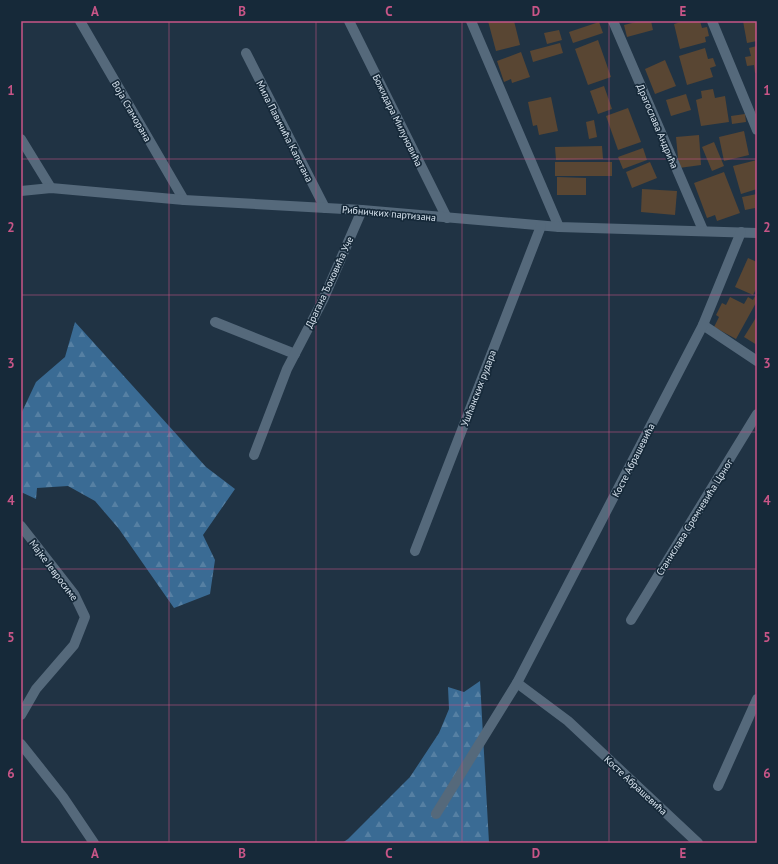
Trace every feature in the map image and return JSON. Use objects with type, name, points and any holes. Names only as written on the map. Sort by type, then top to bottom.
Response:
[{"type":"street","name":"Воја Стаморана","points":[[80,21],[184,200]]},
{"type":"street","name":"Божидара Милуновића","points":[[350,21],[447,218]]},
{"type":"street","points":[[471,21],[559,227]]},
{"type":"street","name":"Драгослава Андрића","points":[[613,21],[702,230]]},
{"type":"street","points":[[712,21],[757,130]]},
{"type":"street","name":"Мила Павичића Капетана","points":[[246,53],[325,208]]},
{"type":"street","points":[[21,139],[51,188]]},
{"type":"street","name":"Рибничких партизана","points":[[21,191],[51,188],[184,200],[362,210],[559,227],[702,230],[757,233]]},
{"type":"street","name":"Драгана Ђоковића Уче","points":[[254,455],[288,370],[323,300],[362,210]]},
{"type":"street","name":"Ушћанских рудара","points":[[415,551],[542,226]]},
{"type":"street","name":"Косте Абрашевића","points":[[436,814],[517,683],[703,325],[741,232]]},
{"type":"street","points":[[215,322],[296,354]]},
{"type":"street","points":[[703,325],[757,361]]},
{"type":"street","name":"Станислава Сремчевића Црног","points":[[631,620],[757,414]]},
{"type":"street","name":"Мајке Јевросиме","points":[[21,526],[74,594],[85,617],[74,645],[36,689],[21,715]]},
{"type":"street","name":"Косте Абрашевића","points":[[517,683],[568,721],[698,843]]},
{"type":"street","points":[[718,786],[757,699]]},
{"type":"street","points":[[21,744],[63,797],[94,843]]},
{"type":"green space","points":[[75,322],[206,467],[235,489],[203,535],[215,560],[210,594],[174,608],[119,529],[95,501],[68,486],[37,488],[36,499],[21,492],[21,414],[36,382],[65,357]]},
{"type":"green space","points":[[480,681],[489,843],[342,843],[348,839],[410,777],[439,733],[449,709],[448,687],[464,692]]},
{"type":"building","points":[[488,21],[514,21],[520,45],[496,51]]},
{"type":"building","points":[[640,21],[651,21],[653,30],[627,37],[624,25]]},
{"type":"building","points":[[684,21],[700,21],[702,28],[707,27],[709,36],[705,37],[706,42],[680,49],[674,24]]},
{"type":"building","points":[[743,21],[757,21],[757,41],[747,43]]},
{"type":"building","points":[[599,22],[603,33],[573,43],[569,32]]},
{"type":"building","points":[[559,30],[562,40],[547,44],[544,33]]},
{"type":"building","points":[[598,40],[611,77],[588,85],[575,49]]},
{"type":"building","points":[[560,43],[563,53],[533,62],[530,51]]},
{"type":"building","points":[[757,46],[757,73],[755,73],[754,65],[747,66],[745,57],[751,56],[749,48]]},
{"type":"building","points":[[705,48],[708,59],[713,58],[716,66],[710,68],[713,77],[687,85],[679,56]]},
{"type":"building","points":[[521,52],[530,77],[512,83],[511,79],[504,82],[497,61]]},
{"type":"building","points":[[665,60],[676,86],[655,94],[645,69]]},
{"type":"building","points":[[604,86],[612,109],[598,114],[590,91]]},
{"type":"building","points":[[713,89],[715,98],[725,96],[729,122],[701,126],[696,100],[702,98],[701,91]]},
{"type":"building","points":[[686,94],[691,110],[671,116],[666,100]]},
{"type":"building","points":[[551,97],[558,131],[539,135],[537,125],[533,126],[528,102]]},
{"type":"building","points":[[628,108],[641,142],[618,150],[606,116]]},
{"type":"building","points":[[745,114],[746,122],[732,124],[731,116]]},
{"type":"building","points":[[594,120],[597,137],[589,139],[586,122]]},
{"type":"building","points":[[744,131],[749,155],[724,161],[719,137]]},
{"type":"building","points":[[699,135],[701,165],[679,168],[676,137]]},
{"type":"building","points":[[714,142],[724,166],[712,171],[702,147]]},
{"type":"building","points":[[602,146],[603,159],[556,160],[555,147]]},
{"type":"building","points":[[643,148],[647,160],[623,169],[618,157]]},
{"type":"building","points":[[757,160],[757,189],[741,194],[733,166]]},
{"type":"building","points":[[555,162],[612,162],[612,176],[555,176]]},
{"type":"building","points":[[650,162],[657,178],[632,188],[626,172]]},
{"type":"building","points":[[724,172],[740,213],[717,221],[715,215],[707,218],[694,183]]},
{"type":"building","points":[[557,177],[586,178],[586,195],[557,195]]},
{"type":"building","points":[[642,189],[677,191],[675,215],[641,212]]},
{"type":"building","points":[[757,194],[757,215],[755,208],[745,210],[742,197]]},
{"type":"building","points":[[748,258],[757,262],[757,287],[753,295],[735,287]]},
{"type":"building","points":[[757,292],[757,301],[736,339],[714,327],[719,317],[716,315],[722,303],[726,305],[730,297],[744,304],[748,297],[753,300]]},
{"type":"building","points":[[757,316],[757,345],[744,337]]}]
